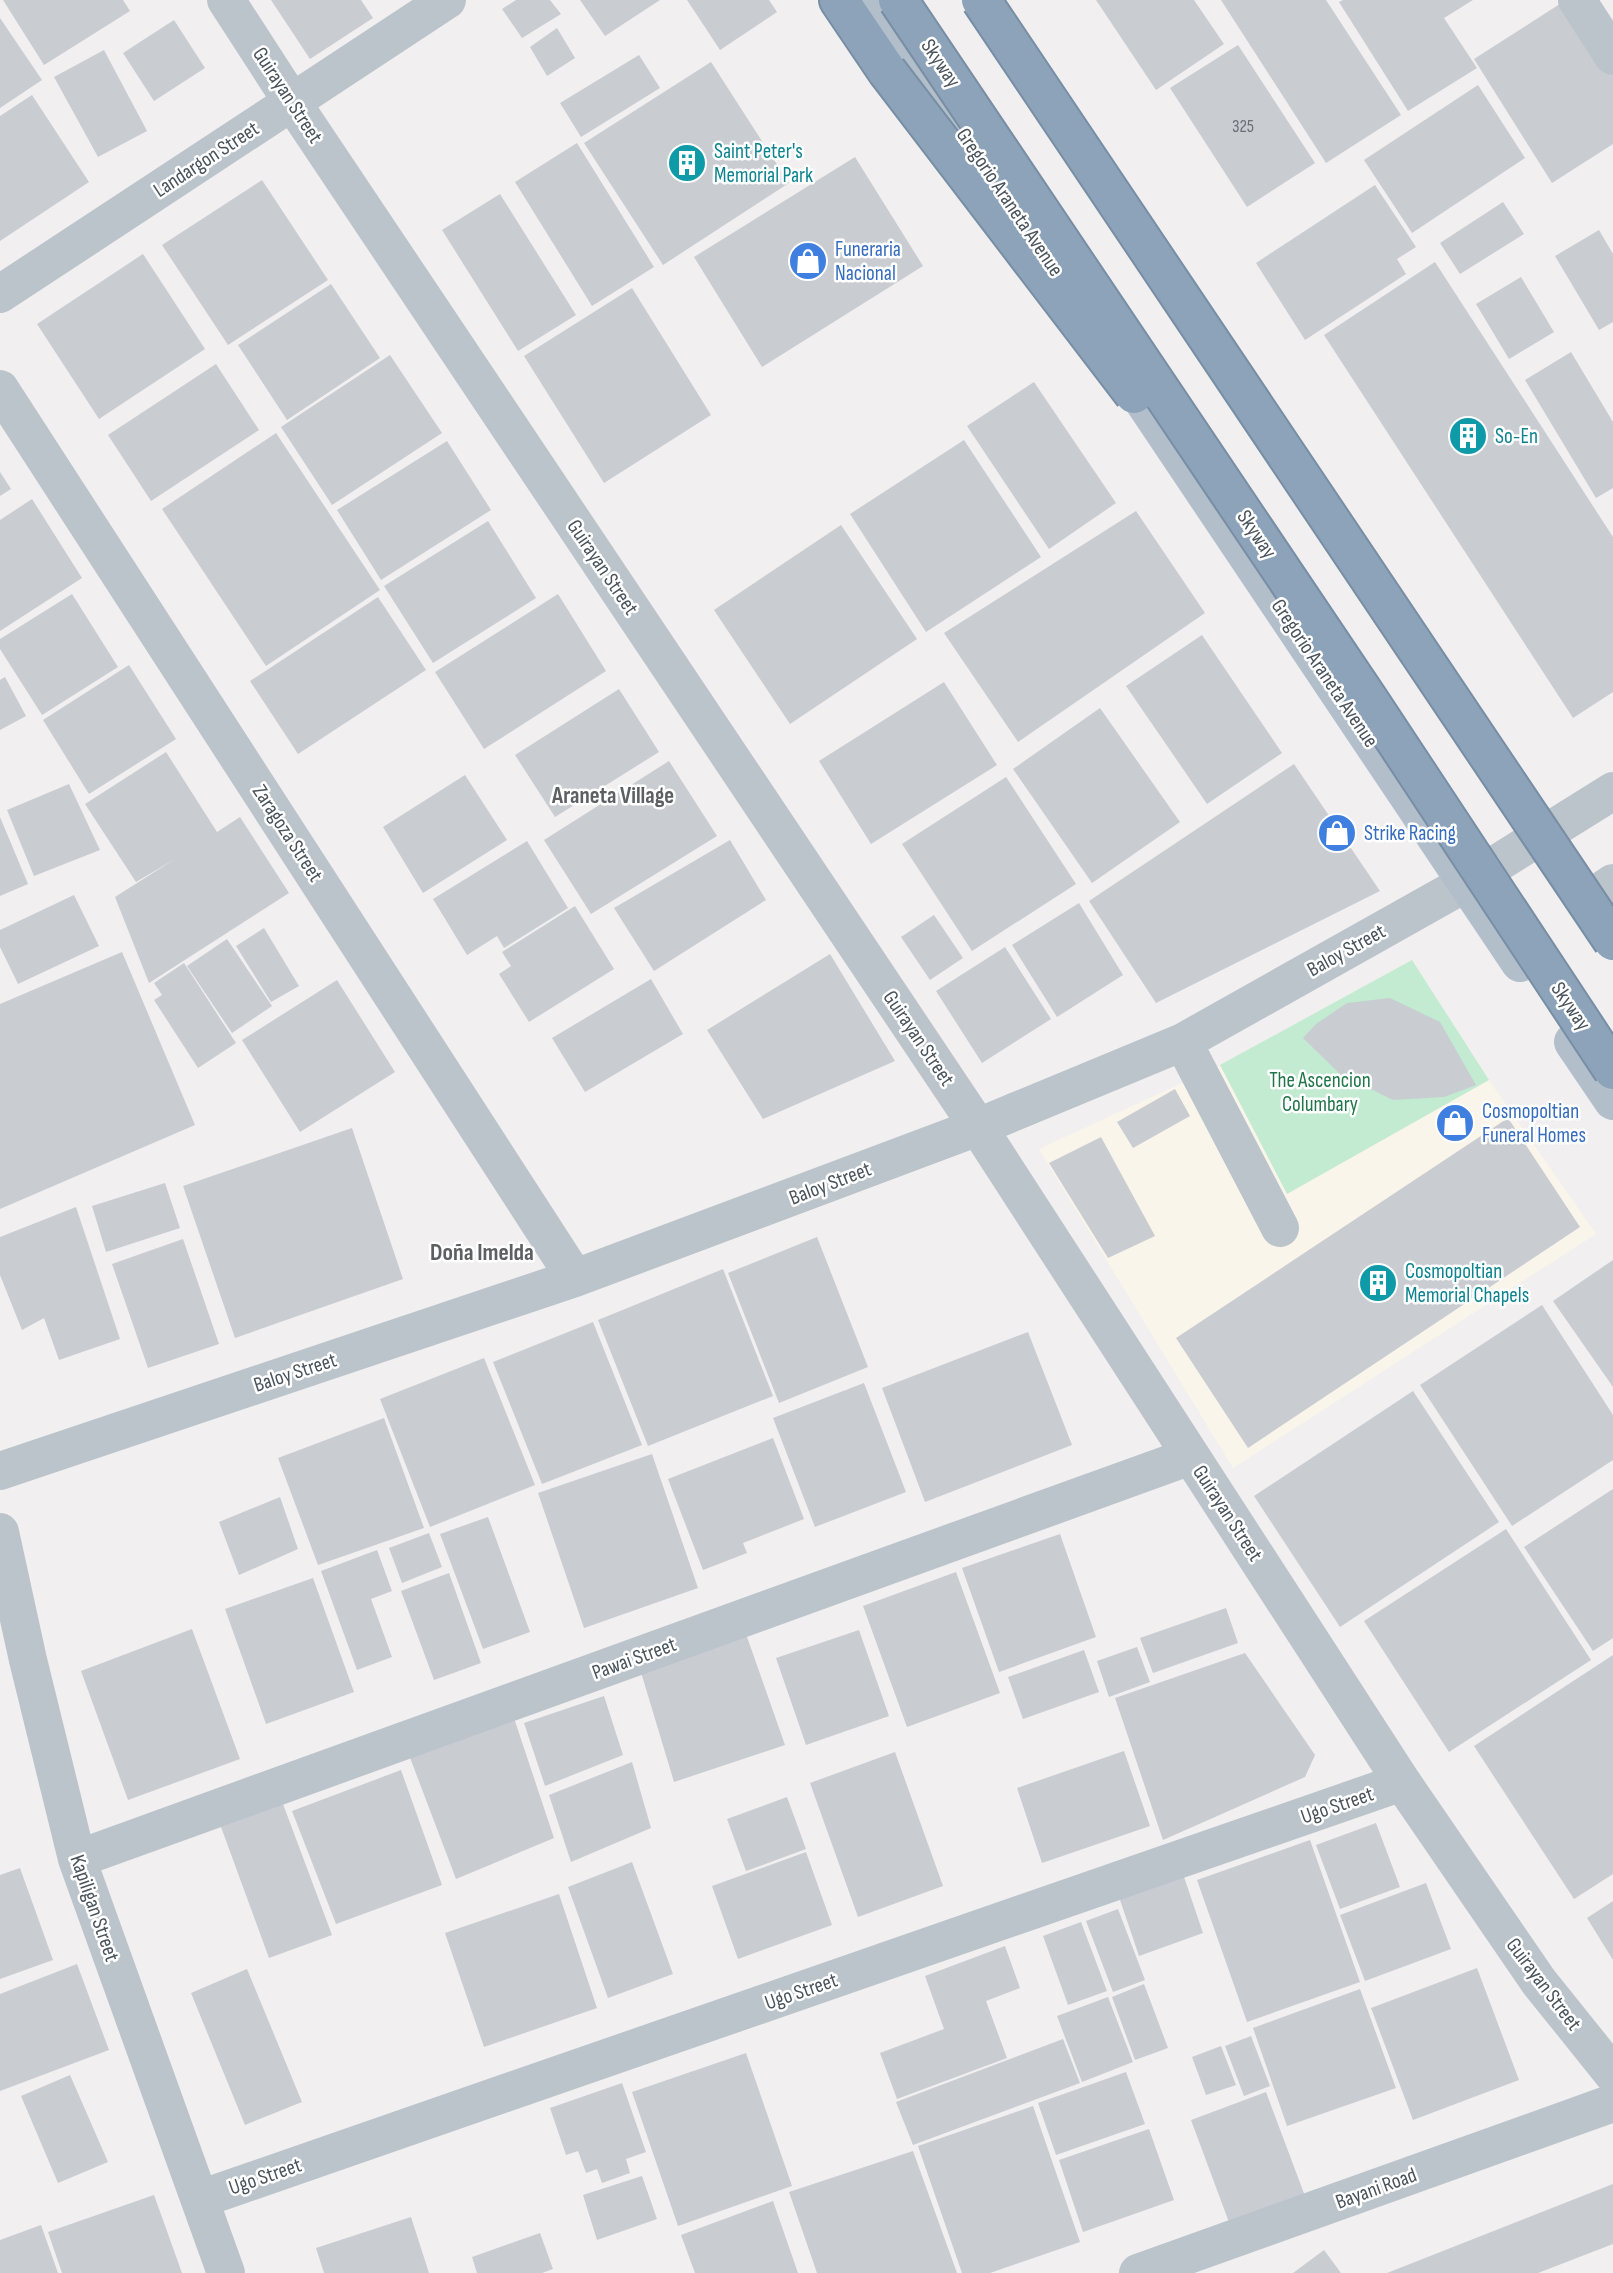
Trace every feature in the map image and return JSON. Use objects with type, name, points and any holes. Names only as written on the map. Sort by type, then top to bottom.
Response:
[{"type":"highway","points":[[839,0],[887,71],[1367,699]]},
{"type":"highway","name":"Skyway","points":[[898,0],[1613,1070]]},
{"type":"highway","points":[[981,0],[1613,941]]},
{"type":"main road","name":"Gregorio Araneta Avenue","points":[[874,0],[1613,1101]]},
{"type":"main road","points":[[1000,0],[1553,829],[1608,898]]},
{"type":"street","name":"Guirayan Street","points":[[226,0],[978,1127],[1402,1782],[1539,1982],[1613,2074]]},
{"type":"street","name":"Landargon Street","points":[[0,295],[447,0]]},
{"type":"street","points":[[1577,0],[1613,56]]},
{"type":"street","name":"Zaragoza Street","points":[[0,389],[575,1278]]},
{"type":"street","name":"Baloy Street","points":[[0,1471],[575,1278],[978,1127],[1183,1042],[1466,883],[1613,791]]},
{"type":"street","points":[[1183,1042],[1280,1228]]},
{"type":"street","name":"Pawai Street","points":[[77,1859],[1191,1456]]},
{"type":"street","name":"Kapiligan Street","points":[[0,1532],[77,1859],[226,2273]]},
{"type":"street","name":"Ugo Street","points":[[200,2199],[1402,1782]]},
{"type":"street","name":"Bayani Road","points":[[1144,2272],[1613,2103]]},
{"type":"shaded area","points":[[1412,960],[1489,1080],[1596,1234],[1233,1468],[1039,1149],[1221,1065]]},
{"type":"green space","name":"The Ascencion Columbary","points":[[1412,960],[1489,1080],[1287,1194],[1220,1065]]},
{"type":"building","points":[[3,0],[123,0],[130,11],[44,65]]},
{"type":"building","points":[[271,0],[361,0],[373,18],[310,59]]},
{"type":"building","points":[[516,0],[550,0],[561,14],[522,38],[502,9]]},
{"type":"building","points":[[580,0],[660,0],[605,36]]},
{"type":"building","points":[[687,0],[769,0],[777,12],[720,50]]},
{"type":"building","points":[[1096,0],[1194,0],[1224,44],[1156,90]]},
{"type":"building","points":[[1221,0],[1326,0],[1401,115],[1326,163]]},
{"type":"building","points":[[1473,0],[1444,18],[1477,68],[1408,111],[1339,2]]},
{"type":"building","points":[[1566,0],[1613,72],[1613,144],[1552,183],[1474,59]]},
{"type":"building","points":[[0,18],[42,80],[0,108]]},
{"type":"building","points":[[174,20],[205,68],[154,101],[123,53]]},
{"type":"building","points":[[557,28],[575,58],[547,76],[530,47]]},
{"type":"building","points":[[1238,45],[1315,163],[1247,207],[1170,88]]},
{"type":"building","points":[[104,50],[147,131],[98,157],[54,77]]},
{"type":"building","points":[[639,55],[660,88],[581,137],[560,103]]},
{"type":"building","name":"Saint Peter's Memorial Park","points":[[711,62],[789,183],[663,265],[584,143]]},
{"type":"building","points":[[1478,85],[1525,158],[1412,233],[1364,160]]},
{"type":"building","points":[[32,95],[89,182],[0,241],[0,116]]},
{"type":"building","points":[[577,143],[654,267],[592,306],[515,182]]},
{"type":"building","name":"Funeraria Nacional","points":[[855,157],[923,266],[762,367],[694,257]]},
{"type":"building","points":[[262,180],[328,280],[228,345],[162,245]]},
{"type":"building","points":[[1375,185],[1416,247],[1397,259],[1406,274],[1305,340],[1256,263]]},
{"type":"building","points":[[500,194],[576,315],[518,351],[442,230]]},
{"type":"building","points":[[1503,202],[1524,234],[1460,274],[1440,243]]},
{"type":"building","points":[[1599,230],[1613,254],[1613,322],[1599,330],[1555,256]]},
{"type":"building","points":[[143,254],[205,349],[99,419],[37,324]]},
{"type":"building","name":"So-En","points":[[1435,262],[1613,537],[1613,692],[1573,718],[1324,335]]},
{"type":"building","points":[[1521,277],[1554,332],[1509,359],[1476,304]]},
{"type":"building","points":[[331,284],[380,358],[287,420],[238,345]]},
{"type":"building","points":[[632,288],[711,415],[604,483],[524,356]]},
{"type":"building","points":[[1571,352],[1613,422],[1613,488],[1596,498],[1525,380]]},
{"type":"building","points":[[390,355],[442,433],[332,505],[281,427]]},
{"type":"building","points":[[216,364],[259,430],[151,501],[108,435]]},
{"type":"building","points":[[1034,382],[1116,503],[1049,549],[967,426]]},
{"type":"building","points":[[276,433],[380,590],[266,666],[162,509]]},
{"type":"building","points":[[964,440],[1041,557],[926,632],[850,514]]},
{"type":"building","points":[[447,441],[491,510],[381,580],[337,510]]},
{"type":"building","points":[[0,472],[11,489],[0,496]]},
{"type":"building","points":[[32,499],[82,578],[0,631],[0,520]]},
{"type":"building","points":[[1136,511],[1205,613],[1018,742],[944,633]]},
{"type":"building","points":[[488,521],[536,598],[433,663],[384,586]]},
{"type":"building","points":[[841,525],[917,639],[790,724],[714,610]]},
{"type":"building","points":[[72,594],[118,667],[42,715],[0,649],[0,639]]},
{"type":"building","points":[[558,594],[606,671],[484,749],[435,672]]},
{"type":"building","points":[[378,597],[426,670],[298,754],[250,681]]},
{"type":"building","points":[[1202,635],[1282,753],[1207,804],[1126,686]]},
{"type":"building","points":[[129,665],[176,739],[89,794],[43,720]]},
{"type":"building","points":[[5,677],[26,716],[0,730],[0,680]]},
{"type":"building","points":[[944,682],[997,765],[871,844],[819,761]]},
{"type":"building","points":[[619,689],[659,752],[555,817],[515,755]]},
{"type":"building","points":[[1100,708],[1180,822],[1092,883],[1013,769]]},
{"type":"building","points":[[166,752],[217,832],[240,817],[289,893],[149,983],[115,897],[175,859],[136,882],[85,804]]},
{"type":"building","points":[[669,761],[717,836],[591,914],[544,840]]},
{"type":"building","points":[[1294,764],[1380,891],[1156,1003],[1089,901]]},
{"type":"building","points":[[465,775],[507,840],[423,893],[383,827]]},
{"type":"building","points":[[1006,777],[1076,884],[972,951],[902,844]]},
{"type":"building","points":[[69,784],[100,850],[34,876],[7,810]]},
{"type":"building","points":[[0,817],[28,884],[0,896]]},
{"type":"building","points":[[730,840],[766,900],[654,971],[614,908]]},
{"type":"building","points":[[527,841],[568,908],[504,948],[497,936],[467,955],[433,899]]},
{"type":"building","points":[[74,895],[99,946],[18,984],[0,947],[0,930]]},
{"type":"building","points":[[1079,903],[1123,975],[1057,1017],[1012,945]]},
{"type":"building","points":[[575,906],[614,969],[529,1022],[499,974],[511,966],[502,952]]},
{"type":"building","points":[[934,915],[963,958],[930,980],[901,937]]},
{"type":"building","points":[[264,928],[299,986],[271,1002],[236,946]]},
{"type":"building","points":[[227,939],[272,1006],[232,1033],[187,966]]},
{"type":"building","points":[[1005,947],[1051,1019],[982,1063],[936,991]]},
{"type":"building","points":[[122,952],[195,1125],[0,1209],[0,1004]]},
{"type":"building","points":[[830,954],[895,1061],[763,1119],[707,1030]]},
{"type":"building","points":[[184,963],[236,1043],[198,1068],[154,1000],[162,995],[154,983]]},
{"type":"building","points":[[651,979],[683,1034],[585,1092],[552,1038]]},
{"type":"building","points":[[337,980],[395,1072],[300,1132],[242,1040]]},
{"type":"building","name":"The Ascencion Columbary","points":[[1390,998],[1440,1022],[1476,1085],[1444,1097],[1393,1100],[1340,1074],[1303,1038],[1316,1024],[1347,1003]]},
{"type":"building","points":[[1175,1089],[1190,1116],[1133,1148],[1117,1122]]},
{"type":"building","name":"Cosmopoltian Memorial Chapels","points":[[1508,1118],[1580,1227],[1248,1448],[1176,1338]]},
{"type":"building","points":[[352,1128],[403,1279],[235,1338],[183,1186]]},
{"type":"building","points":[[1101,1137],[1155,1236],[1108,1258],[1049,1163]]},
{"type":"building","points":[[165,1183],[180,1228],[106,1252],[92,1206]]},
{"type":"building","points":[[76,1207],[120,1339],[59,1360],[44,1318],[22,1330],[0,1275],[0,1237]]},
{"type":"building","points":[[817,1237],[868,1367],[779,1403],[728,1273]]},
{"type":"building","points":[[183,1239],[219,1344],[148,1368],[112,1264]]},
{"type":"building","points":[[1613,1260],[1613,1387],[1553,1301]]},
{"type":"building","points":[[723,1269],[773,1396],[648,1446],[598,1320]]},
{"type":"building","points":[[1542,1305],[1613,1415],[1613,1460],[1512,1526],[1420,1385]]},
{"type":"building","points":[[593,1322],[642,1445],[542,1484],[493,1362]]},
{"type":"building","points":[[1028,1332],[1072,1445],[925,1502],[882,1388]]},
{"type":"building","points":[[484,1358],[535,1485],[430,1527],[380,1399]]},
{"type":"building","points":[[864,1383],[906,1492],[815,1527],[773,1418]]},
{"type":"building","points":[[1413,1391],[1499,1522],[1340,1627],[1254,1496]]},
{"type":"building","points":[[384,1418],[424,1528],[318,1565],[278,1458]]},
{"type":"building","points":[[773,1438],[804,1519],[743,1543],[747,1553],[703,1570],[668,1479]]},
{"type":"building","points":[[652,1454],[698,1588],[584,1628],[538,1493]]},
{"type":"building","points":[[1613,1489],[1613,1638],[1593,1651],[1524,1547]]},
{"type":"building","points":[[280,1497],[298,1549],[239,1575],[219,1522]]},
{"type":"building","points":[[488,1517],[530,1632],[483,1649],[440,1534]]},
{"type":"building","points":[[1506,1529],[1591,1660],[1449,1752],[1364,1621]]},
{"type":"building","points":[[429,1533],[442,1567],[402,1583],[389,1548]]},
{"type":"building","points":[[1060,1534],[1096,1637],[999,1672],[962,1568]]},
{"type":"building","points":[[377,1550],[392,1591],[371,1599],[392,1657],[357,1670],[321,1571]]},
{"type":"building","points":[[956,1572],[1000,1693],[907,1727],[863,1606]]},
{"type":"building","points":[[449,1573],[481,1663],[434,1680],[401,1591]]},
{"type":"building","points":[[313,1578],[354,1692],[266,1724],[225,1609]]},
{"type":"building","points":[[1226,1608],[1238,1643],[1153,1673],[1140,1638]]},
{"type":"building","points":[[192,1629],[240,1759],[128,1800],[81,1671]]},
{"type":"building","points":[[859,1630],[889,1716],[806,1745],[776,1658]]},
{"type":"building","points":[[746,1634],[785,1745],[674,1782],[640,1669]]},
{"type":"building","points":[[1137,1647],[1150,1682],[1109,1697],[1097,1661]]},
{"type":"building","points":[[1084,1650],[1099,1692],[1023,1719],[1008,1677]]},
{"type":"building","points":[[1245,1653],[1315,1755],[1305,1777],[1163,1840],[1115,1698]]},
{"type":"building","points":[[1613,1655],[1613,1874],[1574,1899],[1474,1746]]},
{"type":"building","points":[[604,1696],[623,1755],[545,1786],[524,1723]]},
{"type":"building","points":[[514,1718],[554,1838],[456,1879],[409,1755]]},
{"type":"building","points":[[1124,1751],[1150,1826],[1042,1863],[1017,1788]]},
{"type":"building","points":[[895,1752],[943,1886],[858,1917],[810,1783]]},
{"type":"building","points":[[632,1762],[651,1828],[571,1862],[549,1795]]},
{"type":"building","points":[[401,1770],[442,1885],[336,1924],[292,1811]]},
{"type":"building","points":[[787,1797],[806,1849],[746,1871],[727,1819]]},
{"type":"building","points":[[283,1804],[332,1935],[269,1958],[221,1827]]},
{"type":"building","points":[[1376,1823],[1400,1887],[1340,1909],[1316,1845]]},
{"type":"building","points":[[1310,1840],[1360,1982],[1247,2022],[1197,1880]]},
{"type":"building","points":[[806,1852],[832,1925],[738,1959],[712,1886]]},
{"type":"building","points":[[632,1862],[673,1974],[608,1998],[568,1887]]},
{"type":"building","points":[[20,1868],[53,1960],[0,1979],[0,1875]]},
{"type":"building","points":[[1182,1871],[1203,1933],[1139,1956],[1118,1894]]},
{"type":"building","points":[[1426,1883],[1451,1949],[1365,1981],[1340,1915]]},
{"type":"building","points":[[559,1894],[597,2008],[484,2047],[445,1933]]},
{"type":"building","points":[[1613,1901],[1613,1960],[1587,1918]]},
{"type":"building","points":[[1118,1909],[1145,1980],[1113,1992],[1086,1921]]},
{"type":"building","points":[[1081,1922],[1107,1991],[1068,2005],[1043,1936]]},
{"type":"building","points":[[1005,1946],[1020,1988],[986,2001],[1007,2058],[897,2099],[880,2053],[944,2029],[925,1976]]},
{"type":"building","points":[[77,1964],[109,2050],[0,2091],[0,1994]]},
{"type":"building","points":[[1477,1968],[1519,2080],[1413,2120],[1371,2008]]},
{"type":"building","points":[[247,1969],[302,2102],[245,2125],[191,1993]]},
{"type":"building","points":[[1144,1984],[1168,2048],[1135,2060],[1112,1997]]},
{"type":"building","points":[[1360,1989],[1396,2088],[1287,2126],[1253,2028]]},
{"type":"building","points":[[1108,1997],[1133,2062],[1082,2082],[1057,2016]]},
{"type":"building","points":[[1251,2036],[1270,2086],[1244,2096],[1225,2046]]},
{"type":"building","points":[[1063,2039],[1080,2083],[913,2145],[896,2102]]},
{"type":"building","points":[[1221,2046],[1236,2085],[1206,2095],[1192,2057]]},
{"type":"building","points":[[746,2053],[792,2186],[678,2226],[632,2092]]},
{"type":"building","points":[[1126,2072],[1145,2124],[1056,2155],[1038,2103]]},
{"type":"building","points":[[70,2075],[108,2162],[58,2183],[21,2096]]},
{"type":"building","points":[[622,2083],[646,2152],[626,2159],[630,2173],[602,2183],[597,2169],[586,2173],[578,2151],[566,2155],[550,2108]]},
{"type":"building","points":[[1266,2092],[1305,2196],[1230,2225],[1191,2120]]},
{"type":"building","points":[[1033,2106],[1080,2242],[990,2273],[962,2273],[918,2146]]},
{"type":"building","points":[[1149,2129],[1174,2200],[1083,2232],[1059,2160]]},
{"type":"building","points":[[913,2151],[957,2273],[817,2273],[789,2192]]},
{"type":"building","points":[[642,2176],[657,2219],[597,2240],[583,2195]]},
{"type":"building","points":[[1613,2184],[1613,2244],[1538,2273],[1387,2273]]},
{"type":"building","points":[[154,2195],[182,2273],[62,2273],[48,2232]]},
{"type":"building","points":[[773,2201],[798,2273],[695,2273],[681,2235]]},
{"type":"building","points":[[411,2217],[429,2273],[324,2273],[316,2248]]},
{"type":"building","points":[[41,2225],[58,2273],[0,2273],[0,2240]]},
{"type":"building","points":[[540,2233],[553,2269],[542,2273],[477,2273],[472,2257]]},
{"type":"building","points":[[1324,2250],[1341,2273],[1293,2273]]},
{"type":"place","name":"Saint Peter's Memorial Park","points":[[687,163]]},
{"type":"place","name":"Funeraria Nacional","points":[[808,261]]},
{"type":"place","name":"So-En","points":[[1468,436]]},
{"type":"place","name":"Strike Racing","points":[[1337,833]]},
{"type":"place","name":"Cosmopoltian Funeral Homes","points":[[1455,1123]]},
{"type":"place","name":"Cosmopoltian Memorial Chapels","points":[[1378,1283]]},
{"type":"district","name":"Araneta Village","points":[[613,795]]},
{"type":"district","name":"Doña Imelda","points":[[482,1252]]}]
